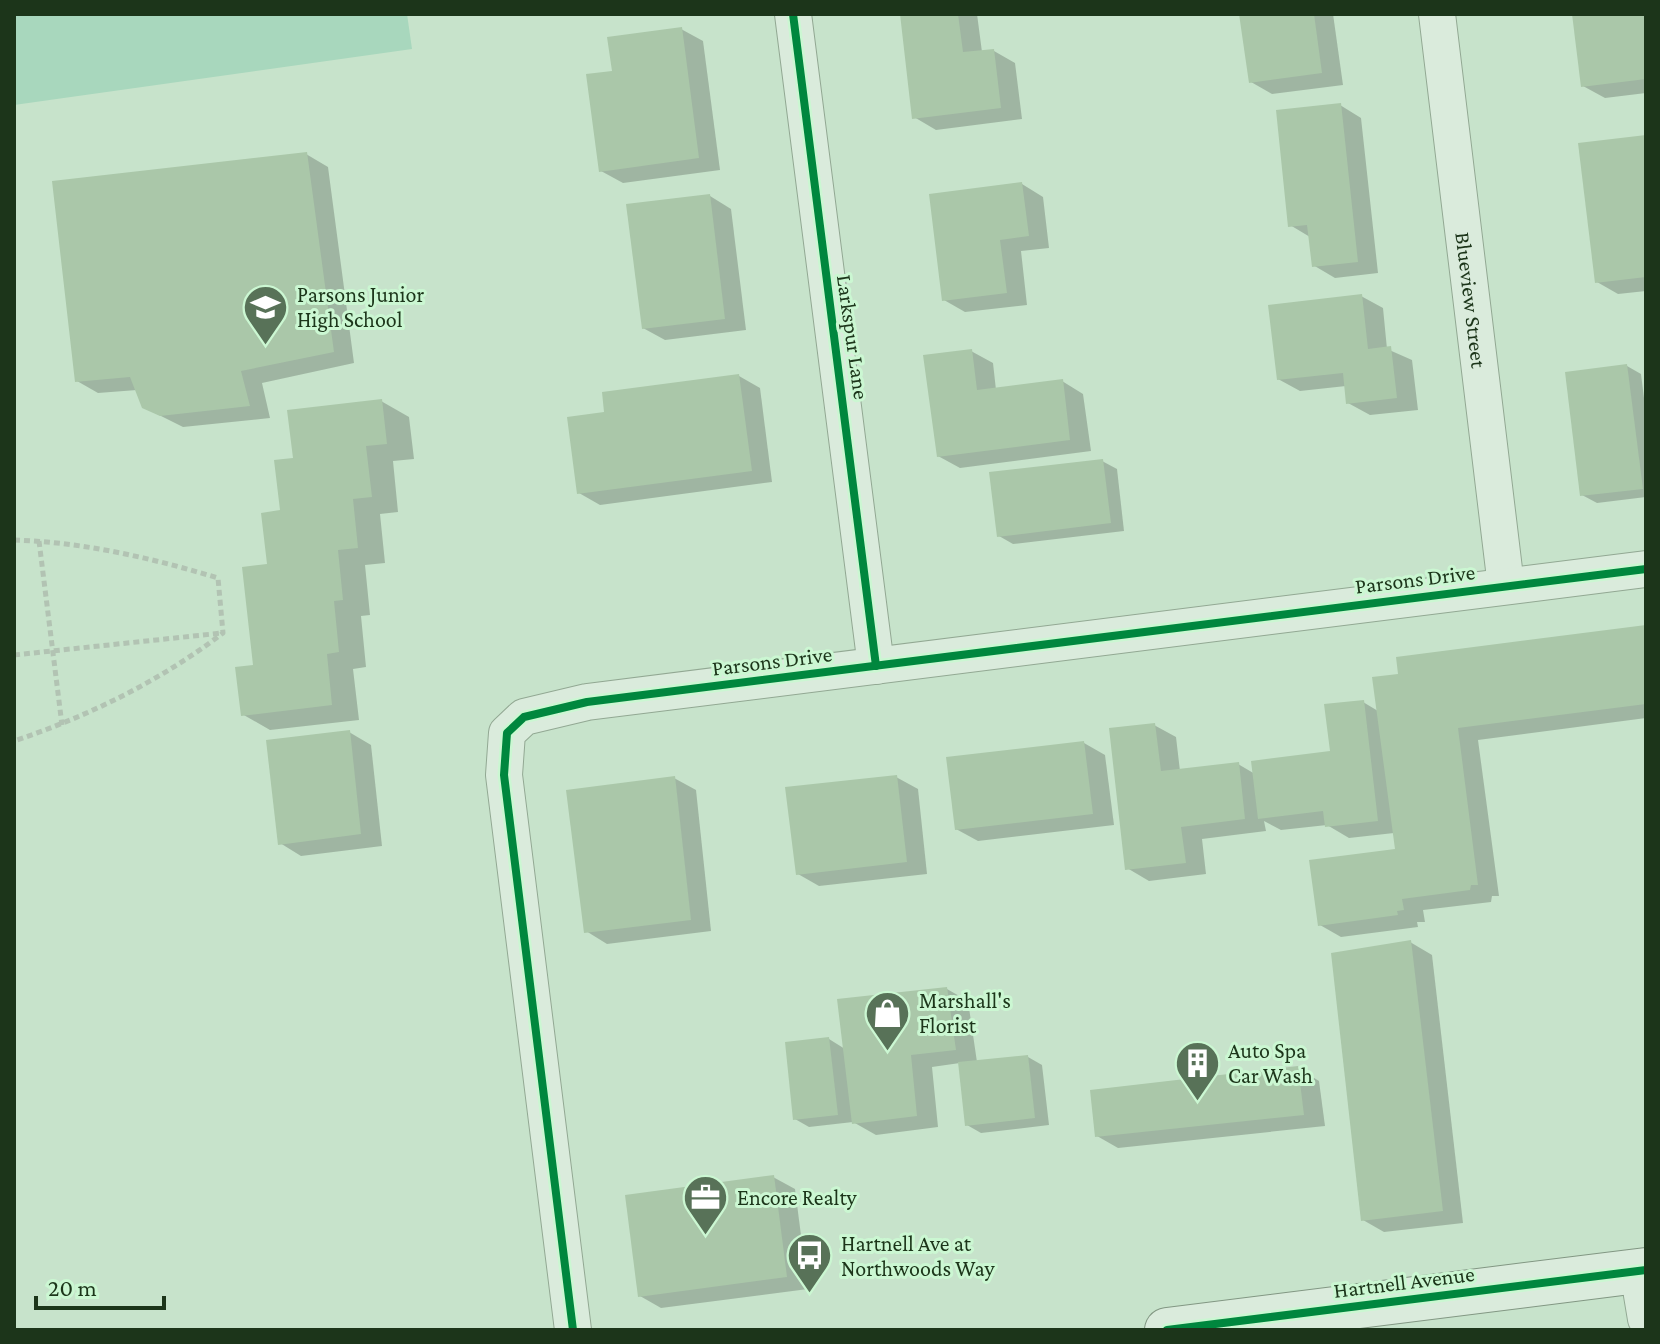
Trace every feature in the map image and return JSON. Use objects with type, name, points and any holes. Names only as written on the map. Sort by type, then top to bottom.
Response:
[{"type":"main road","name":"Hartnell Avenue","points":[[1167,1330],[1642,1270]]},
{"type":"street","name":"Larkspur Lane","points":[[793,14],[876,666]]},
{"type":"street","name":"Blueview Street","points":[[1437,14],[1506,586]]},
{"type":"street","name":"Parsons Drive","points":[[573,1330],[504,775],[507,733],[524,717],[548,709],[1646,569]]},
{"type":"street","points":[[1642,1270],[1646,1319]]},
{"type":"path","points":[[14,540],[39,541],[173,564],[218,578],[223,633]]},
{"type":"path","points":[[39,541],[62,725]]},
{"type":"path","points":[[14,655],[223,633]]},
{"type":"path","points":[[14,741],[62,725],[185,662],[223,633]]},
{"type":"green space","points":[[14,14],[407,14],[412,49],[14,105]]},
{"type":"building","points":[[900,14],[958,14],[963,52],[994,49],[1001,108],[912,119]]},
{"type":"building","points":[[1239,14],[1314,14],[1322,73],[1249,83]]},
{"type":"building","points":[[1572,14],[1646,14],[1646,79],[1581,87]]},
{"type":"building","points":[[682,27],[699,158],[599,172],[586,74],[612,71],[607,37]]},
{"type":"building","points":[[1341,103],[1358,262],[1312,267],[1307,225],[1288,227],[1276,110]]},
{"type":"building","points":[[1646,135],[1646,277],[1595,283],[1578,143]]},
{"type":"building","points":[[307,152],[334,352],[241,371],[250,406],[160,416],[142,408],[130,377],[75,382],[52,181]]},
{"type":"building","points":[[1022,182],[1029,236],[1000,240],[1007,293],[942,301],[929,194]]},
{"type":"building","points":[[710,194],[725,319],[642,329],[626,204]]},
{"type":"building","points":[[1362,294],[1368,349],[1391,346],[1397,398],[1346,404],[1343,373],[1277,380],[1268,305]]},
{"type":"building","points":[[972,349],[977,390],[1063,379],[1070,440],[937,457],[923,355]]},
{"type":"building","points":[[1627,364],[1643,489],[1580,496],[1565,372]]},
{"type":"building","points":[[739,374],[752,471],[577,494],[567,417],[604,412],[602,392]]},
{"type":"building","points":[[382,399],[387,444],[366,446],[372,497],[353,499],[358,548],[338,550],[343,600],[334,601],[339,652],[327,654],[332,705],[241,716],[235,667],[253,665],[242,567],[267,564],[261,513],[280,510],[274,460],[293,458],[287,410]]},
{"type":"building","points":[[1103,459],[1111,523],[997,537],[989,472]]},
{"type":"building","points":[[1646,625],[1646,704],[1458,728],[1478,885],[1471,885],[1470,890],[1402,899],[1404,910],[1397,911],[1398,915],[1318,926],[1309,860],[1395,849],[1372,677],[1398,674],[1396,657]]},
{"type":"building","points":[[1364,700],[1378,821],[1325,827],[1323,811],[1258,819],[1251,761],[1330,751],[1324,704]]},
{"type":"building","points":[[1155,723],[1161,771],[1239,762],[1245,819],[1181,827],[1186,863],[1125,870],[1109,728]]},
{"type":"building","points":[[350,730],[361,834],[278,845],[266,740]]},
{"type":"building","points":[[1084,741],[1093,814],[955,830],[946,757]]},
{"type":"building","points":[[897,775],[907,862],[796,875],[785,787]]},
{"type":"building","points":[[675,776],[691,920],[584,933],[566,790]]},
{"type":"building","points":[[1411,940],[1443,1211],[1361,1221],[1331,953]]},
{"type":"building","name":"Marshall's Florist","points":[[947,987],[956,1050],[911,1055],[917,1116],[852,1124],[837,999]]},
{"type":"building","points":[[829,1037],[838,1115],[793,1120],[785,1042]]},
{"type":"building","points":[[1028,1055],[1035,1118],[965,1126],[958,1062]]},
{"type":"building","name":"Auto Spa Car Wash","points":[[1298,1066],[1304,1115],[1095,1137],[1090,1090]]},
{"type":"building","name":"Encore Realty","points":[[774,1175],[787,1277],[638,1297],[625,1195]]},
{"type":"cycle path","points":[[793,14],[876,666]]},
{"type":"cycle path","points":[[573,1330],[504,775],[507,733],[524,717],[587,702],[1646,569]]},
{"type":"cycle path","points":[[1167,1330],[1646,1270]]},
{"type":"place","name":"Parsons Junior High School","points":[[266,346]]},
{"type":"place","name":"Marshall's Florist","points":[[888,1052]]},
{"type":"place","name":"Auto Spa Car Wash","points":[[1197,1102]]},
{"type":"place","name":"Encore Realty","points":[[706,1236]]},
{"type":"place","name":"Hartnell Ave at Northwoods Way","points":[[810,1295]]}]
